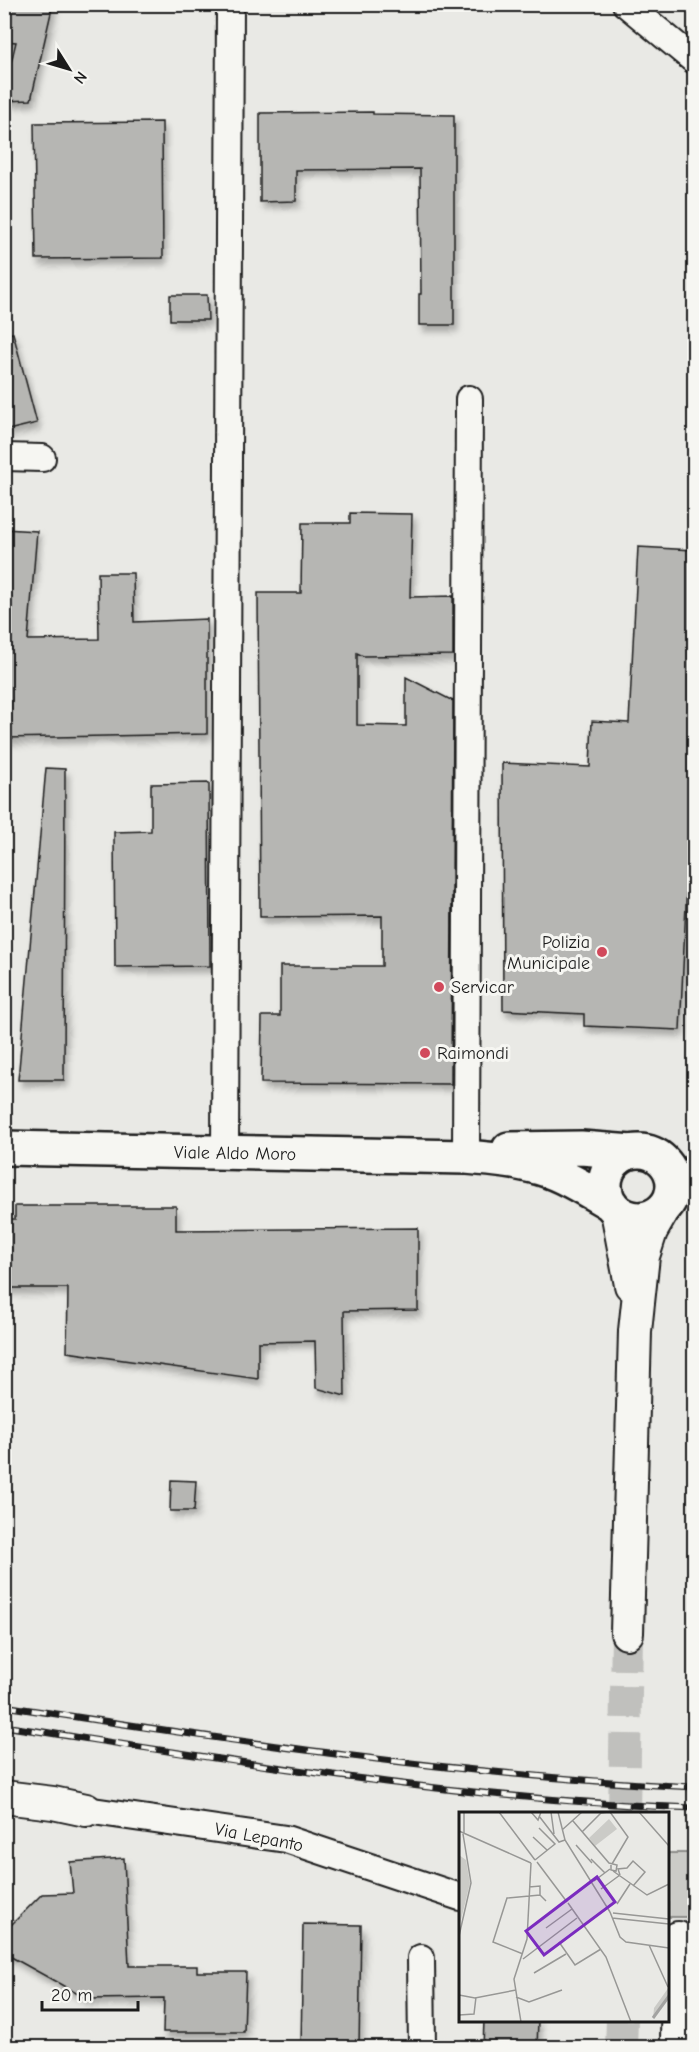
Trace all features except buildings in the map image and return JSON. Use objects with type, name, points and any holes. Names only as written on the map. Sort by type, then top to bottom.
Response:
[{"type":"main road","name":"Viale Aldo Moro","points":[[4,1148],[501,1160],[541,1168],[588,1191],[614,1208]]},
{"type":"main road","name":"Viale Aldo Moro","points":[[466,1158],[506,1149],[581,1148],[694,1158]]},
{"type":"main road","points":[[643,1153],[663,1161],[670,1170],[676,1199],[655,1216],[634,1220],[614,1208],[605,1186],[607,1174],[612,1164],[621,1156],[643,1153]]},
{"type":"street","points":[[225,1153],[230,4]]},
{"type":"street","points":[[626,4],[694,60]]},
{"type":"street","points":[[466,1158],[469,399]]},
{"type":"street","points":[[4,456],[42,458]]},
{"type":"street","points":[[627,1633],[635,1331],[643,1256],[651,1231],[676,1199]]},
{"type":"street","points":[[614,1208],[629,1268],[635,1331]]},
{"type":"street","points":[[4,1797],[86,1810]]},
{"type":"street","points":[[4,1819],[47,1812],[86,1810]]},
{"type":"street","name":"Via Lepanto","points":[[86,1810],[286,1839],[459,1897]]},
{"type":"street","points":[[677,2048],[680,1938]]},
{"type":"street","points":[[421,1958],[422,2048]]},
{"type":"shaded area","points":[[669,1853],[694,1853],[694,1917],[669,1917]]},
{"type":"tunnel","points":[[624,1812],[627,1633]]},
{"type":"tunnel","points":[[621,2048],[622,2022]]},
{"type":"railway","points":[[4,1706],[348,1756],[521,1775],[694,1787]]},
{"type":"railway","points":[[4,1726],[262,1765],[435,1788],[607,1804],[694,1808]]},
{"type":"place","name":"Polizia Municipale","points":[[602,952]]},
{"type":"place","name":"Servicar","points":[[439,987]]},
{"type":"place","name":"Raimondi","points":[[425,1053]]}]
